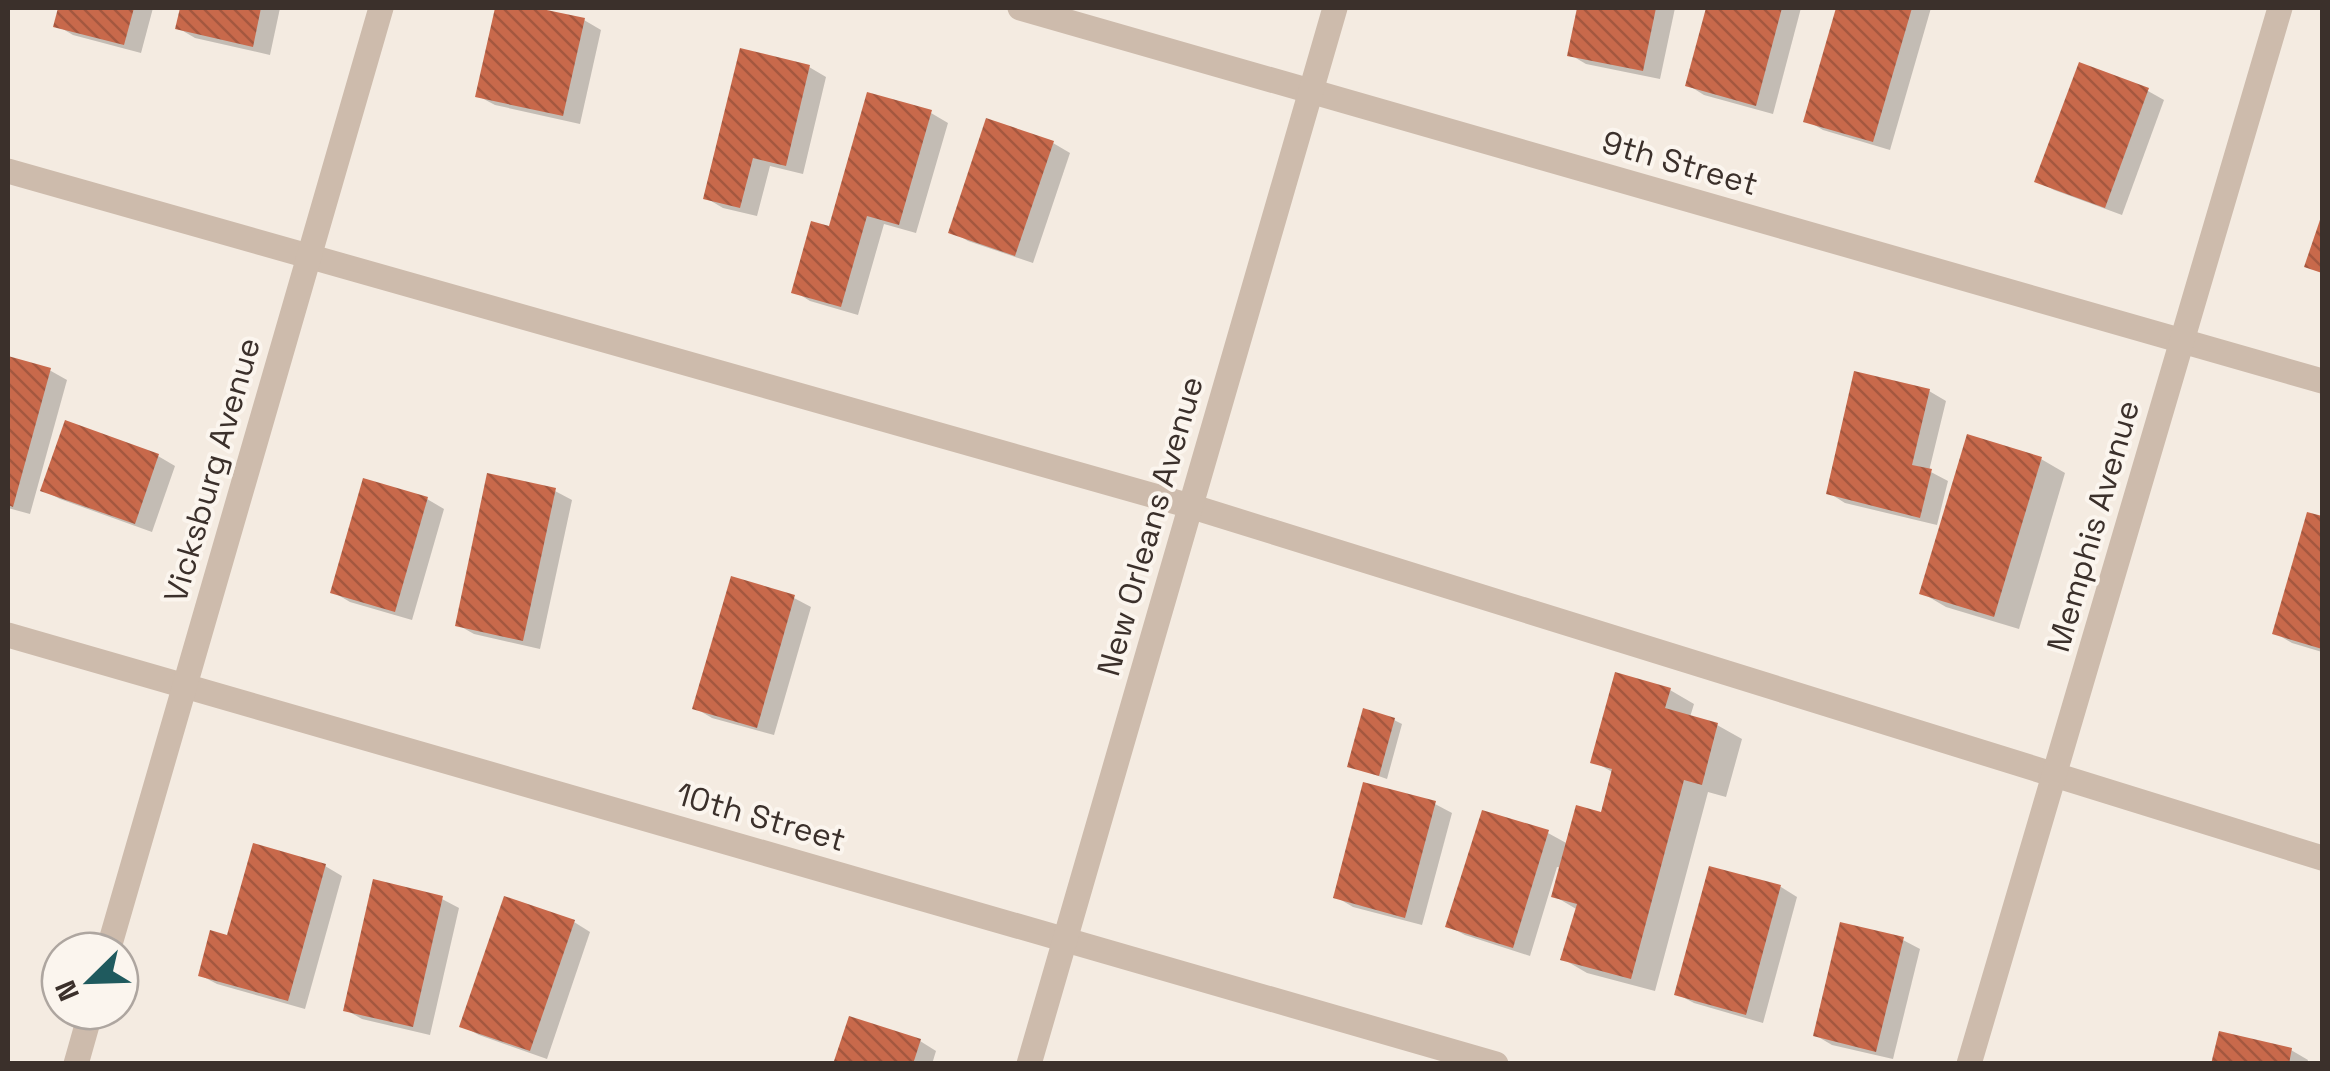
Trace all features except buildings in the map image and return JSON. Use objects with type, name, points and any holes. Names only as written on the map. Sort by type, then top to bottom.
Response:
[{"type":"street","name":"Vicksburg Avenue","points":[[114,931],[381,8]]},
{"type":"street","name":"9th Street","points":[[1020,8],[2322,381]]},
{"type":"street","name":"New Orleans Avenue","points":[[1029,1064],[1335,8]]},
{"type":"street","name":"Memphis Avenue","points":[[1969,1064],[2280,8]]},
{"type":"street","points":[[8,172],[1190,506],[2322,858]]},
{"type":"street","name":"10th Street","points":[[8,634],[1496,1064]]},
{"type":"street","points":[[76,1064],[85,1031]]}]
